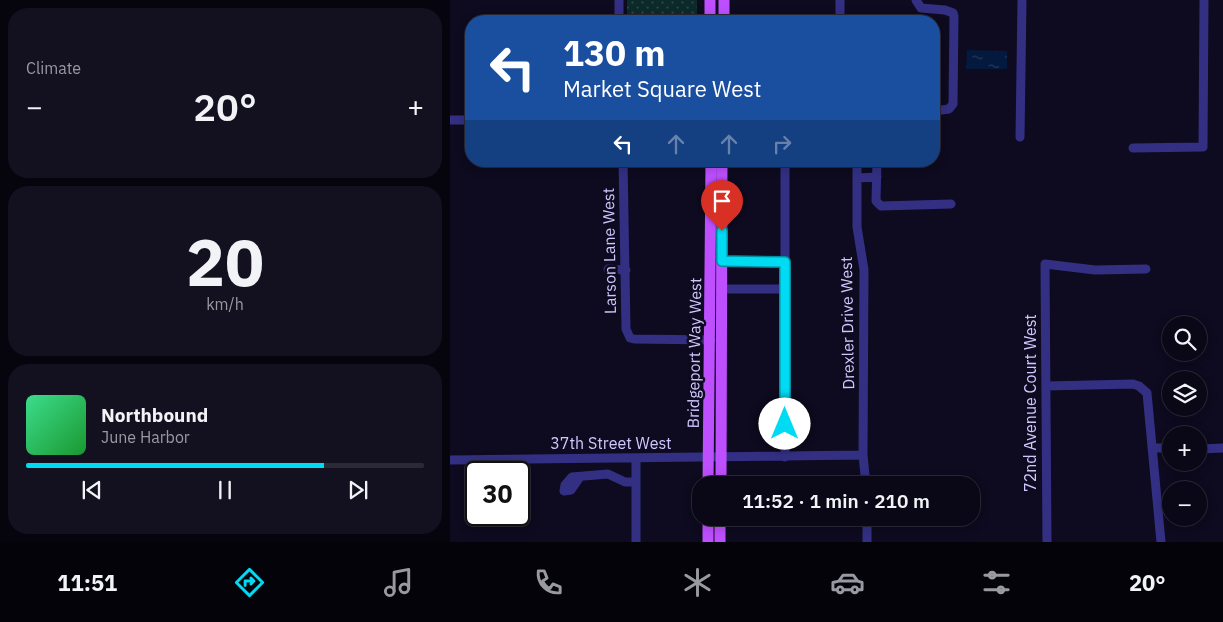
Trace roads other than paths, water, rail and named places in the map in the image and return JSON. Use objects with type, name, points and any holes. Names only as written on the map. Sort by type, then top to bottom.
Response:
[{"type":"main road","points":[[710,0],[710,15]]},
{"type":"main road","points":[[724,0],[724,15]]},
{"type":"main road","name":"Bridgeport Way West","points":[[708,476],[711,167]]},
{"type":"main road","name":"Bridgeport Way West","points":[[721,476],[722,167]]},
{"type":"main road","points":[[708,526],[708,542]]},
{"type":"main road","points":[[720,526],[720,542]]},
{"type":"street","points":[[619,0],[619,15]]},
{"type":"street","points":[[840,0],[840,15]]},
{"type":"street","points":[[916,0],[921,8],[950,11],[954,16],[954,100],[952,107],[940,110]]},
{"type":"street","points":[[1020,137],[1022,0]]},
{"type":"street","points":[[1133,148],[1203,147],[1204,0]]},
{"type":"street","points":[[450,120],[465,120]]},
{"type":"street","name":"Larson Lane West","points":[[623,167],[626,330],[630,338],[711,340]]},
{"type":"street","points":[[785,167],[785,457]]},
{"type":"street","name":"Drexler Drive West","points":[[856,167],[856,227],[864,270],[863,455],[865,476]]},
{"type":"street","points":[[877,167],[876,201],[881,206],[951,204]]},
{"type":"street","points":[[856,178],[877,177]]},
{"type":"street","points":[[722,261],[785,262]]},
{"type":"street","name":"72nd Avenue Court West","points":[[1047,542],[1045,264],[1095,270],[1146,269]]},
{"type":"street","points":[[608,269],[626,270]]},
{"type":"street","points":[[722,289],[785,289]]},
{"type":"street","points":[[1046,386],[1133,384],[1139,386],[1146,393],[1161,542]]},
{"type":"street","points":[[1152,448],[1162,448]]},
{"type":"street","points":[[1207,449],[1223,448]]},
{"type":"street","name":"37th Street West","points":[[450,460],[863,455]]},
{"type":"street","points":[[636,458],[636,542]]},
{"type":"street","points":[[580,477],[608,474],[625,482],[636,482]]},
{"type":"street","points":[[867,526],[867,542]]},
{"type":"water","points":[[967,50],[1007,51],[1007,69],[966,69]]}]
